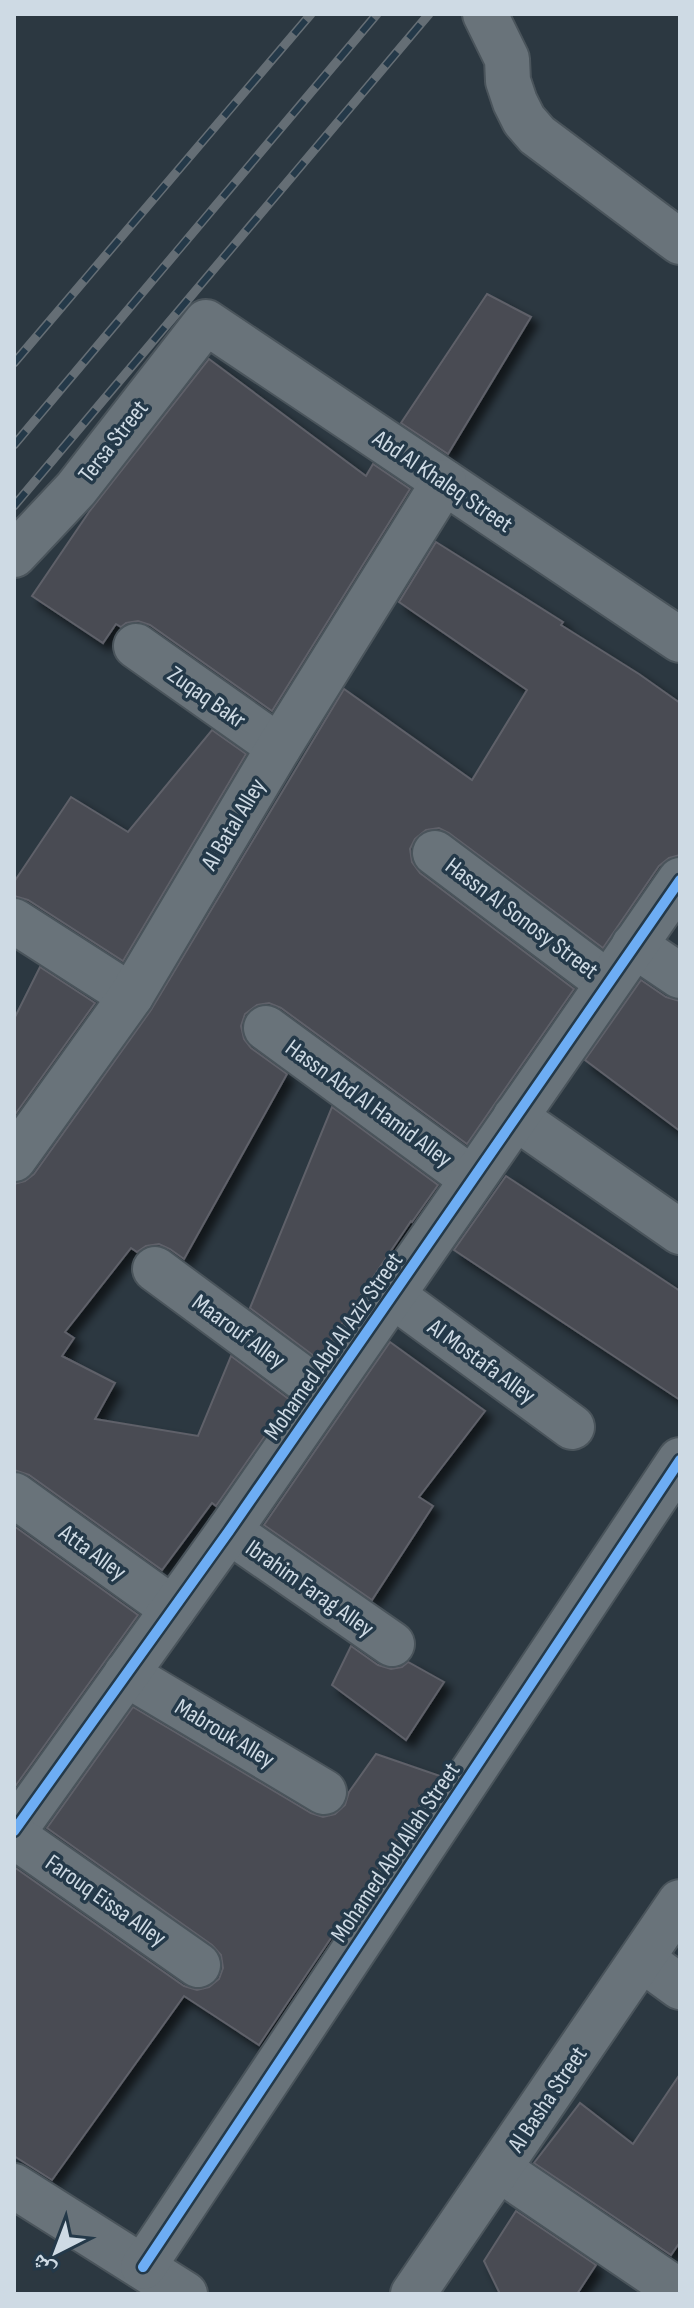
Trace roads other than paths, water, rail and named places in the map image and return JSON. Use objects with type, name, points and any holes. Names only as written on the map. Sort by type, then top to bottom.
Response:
[{"type":"street","points":[[485,14],[507,59],[508,81],[524,120],[537,135],[680,242]]},
{"type":"street","name":"Abd Al Khaleq Street","points":[[206,322],[680,640]]},
{"type":"street","name":"Tersa Street","points":[[14,555],[76,489],[206,322]]},
{"type":"street","name":"Al Batal Alley","points":[[14,1159],[131,996],[279,747],[444,482]]},
{"type":"street","name":"Zuqaq Bakr","points":[[136,646],[279,747]]},
{"type":"street","name":"Hassn Al Sonosy Street","points":[[435,853],[608,983]]},
{"type":"street","name":"Mohamed Abd Al Aziz Street","points":[[17,1823],[229,1531],[680,880]]},
{"type":"street","points":[[14,921],[131,996]]},
{"type":"street","points":[[634,945],[680,976]]},
{"type":"street","name":"Hassn Abd Al Hamid Alley","points":[[266,1028],[472,1179]]},
{"type":"street","points":[[515,1117],[680,1232]]},
{"type":"street","name":"Maarouf Alley","points":[[155,1269],[324,1394]]},
{"type":"street","name":"Al Mostafa Alley","points":[[392,1295],[572,1427]]},
{"type":"street","name":"Mohamed Abd Allah Street","points":[[143,2267],[680,1460]]},
{"type":"street","name":"Atta Alley","points":[[14,1495],[173,1609]]},
{"type":"street","name":"Ibrahim Farag Alley","points":[[229,1531],[392,1644]]},
{"type":"street","name":"Mabrouk Alley","points":[[126,1674],[324,1792]]},
{"type":"street","name":"Farouq Eissa Alley","points":[[17,1823],[198,1965]]},
{"type":"street","name":"Al Basha Street","points":[[413,2294],[680,1902]]},
{"type":"street","points":[[643,1960],[680,1987]]},
{"type":"street","points":[[499,2169],[680,2292]]},
{"type":"street","points":[[14,2186],[185,2294]]},
{"type":"railway","points":[[14,363],[311,14]]},
{"type":"railway","points":[[14,445],[377,14]]},
{"type":"railway","points":[[14,506],[429,14]]}]
